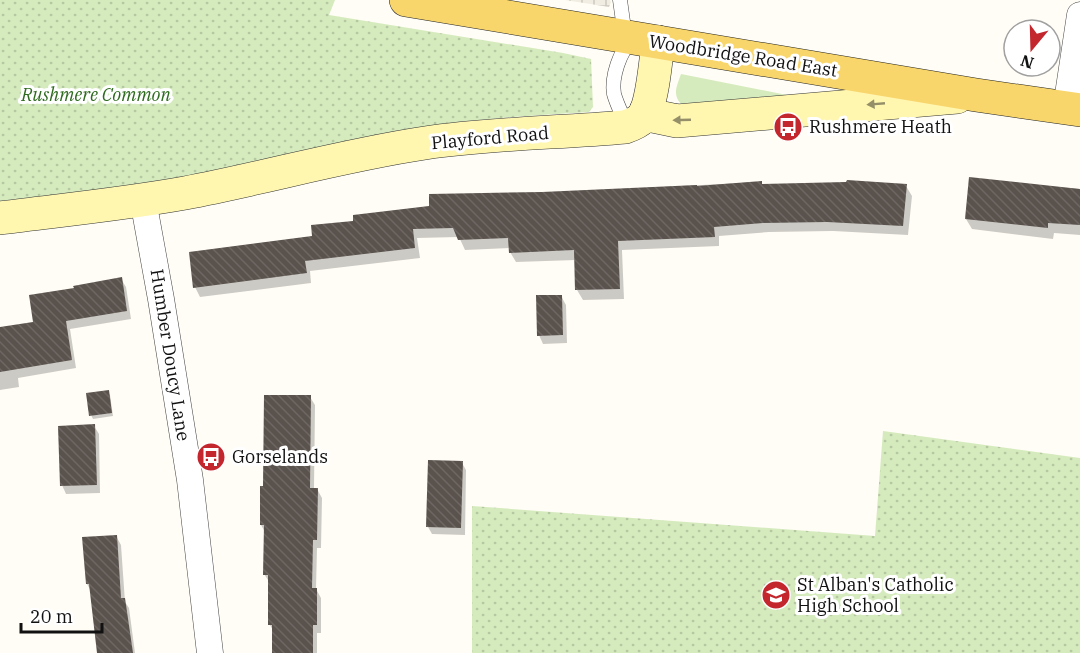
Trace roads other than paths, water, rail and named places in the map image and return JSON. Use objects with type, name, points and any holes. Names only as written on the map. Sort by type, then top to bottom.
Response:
[{"type":"main road","name":"Woodbridge Road East","points":[[426,2],[976,95],[1073,109]]},
{"type":"street","points":[[1073,109],[1080,15]]},
{"type":"street","points":[[637,119],[650,93],[639,39]]},
{"type":"street","name":"Playford Road","points":[[0,218],[186,193],[377,151],[427,143],[653,116],[677,121],[976,95]]},
{"type":"street","name":"Humber Doucy Lane","points":[[143,200],[190,480],[210,653]]},
{"type":"lane","points":[[620,0],[639,39]]},
{"type":"place","name":"Rushmere Heath","points":[[788,127]]},
{"type":"place","name":"Gorselands","points":[[211,457]]},
{"type":"place","name":"St Alban's Catholic High School","points":[[776,595]]},
{"type":"park label","name":"Rushmere Common","points":[[96,95]]}]
